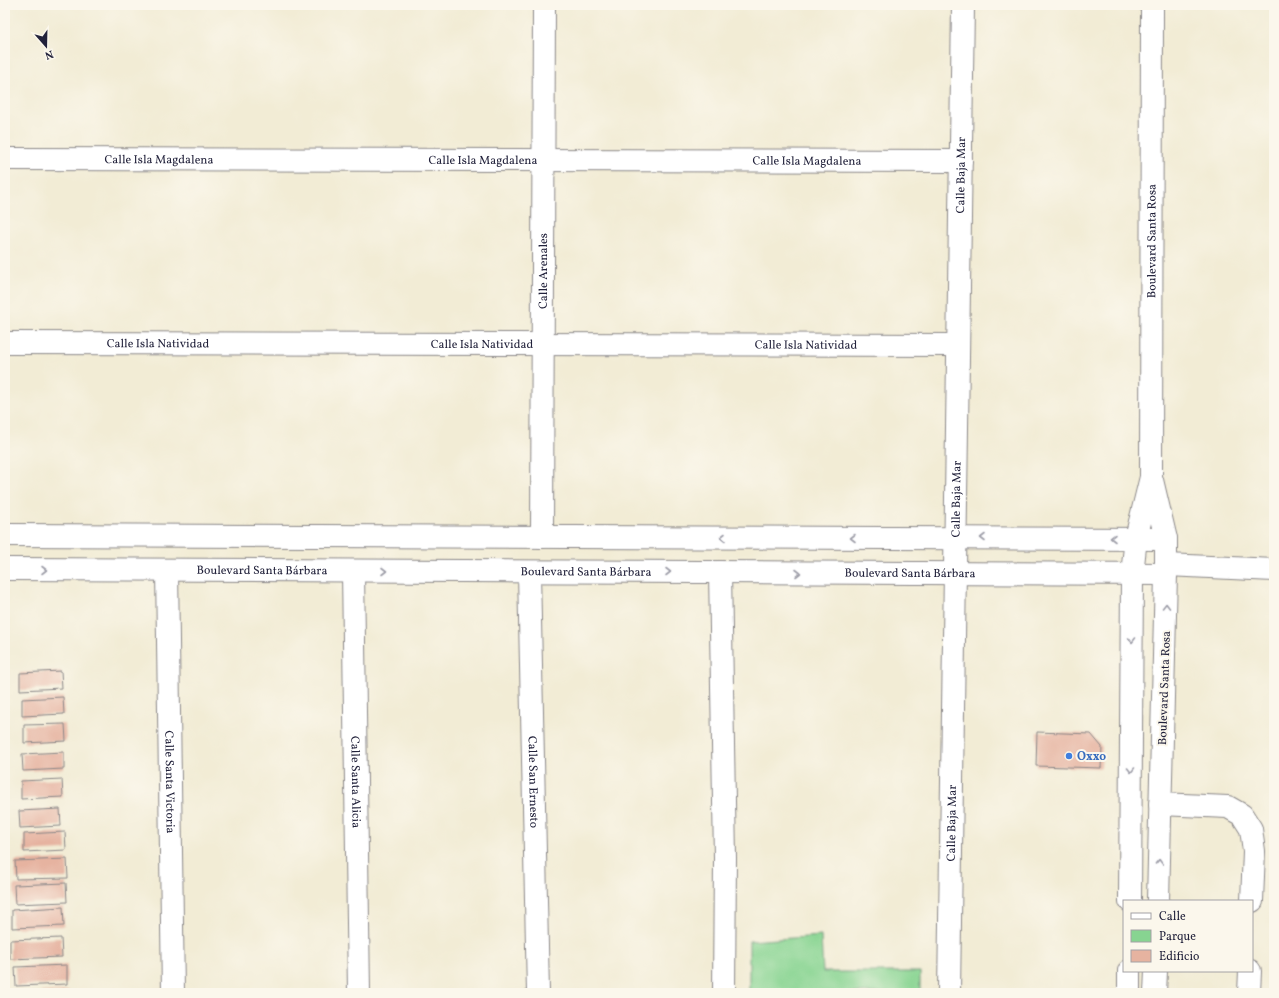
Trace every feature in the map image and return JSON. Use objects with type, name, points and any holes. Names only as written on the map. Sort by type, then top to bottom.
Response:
[{"type":"street","name":"Calle Arenales","points":[[542,537],[544,5]]},
{"type":"street","name":"Calle Baja Mar","points":[[949,993],[963,5]]},
{"type":"street","name":"Boulevard Santa Rosa","points":[[1130,900],[1132,574],[1136,538],[1151,477],[1152,5]]},
{"type":"street","name":"Calle Isla Magdalena","points":[[5,159],[961,161]]},
{"type":"street","name":"Calle Isla Natividad","points":[[5,342],[958,345]]},
{"type":"street","name":"Boulevard Santa Rosa","points":[[1151,477],[1166,539],[1167,570],[1158,900]]},
{"type":"street","points":[[5,535],[1166,539]]},
{"type":"street","name":"Boulevard Santa Bárbara","points":[[5,569],[1132,574],[1167,570],[1274,570]]},
{"type":"street","name":"Calle Santa Victoria","points":[[167,570],[173,993]]},
{"type":"street","name":"Calle Santa Alicia","points":[[353,571],[358,993]]},
{"type":"street","name":"Calle San Ernesto","points":[[530,572],[538,993]]},
{"type":"street","points":[[720,572],[725,858],[724,993]]},
{"type":"street","points":[[1160,804],[1228,807],[1242,815],[1251,829],[1254,851],[1252,900]]},
{"type":"street","points":[[1129,972],[1129,993]]},
{"type":"street","points":[[1155,993],[1156,972]]},
{"type":"street","points":[[1249,993],[1250,972]]},
{"type":"green space","points":[[821,936],[823,972],[920,972],[920,993],[749,993],[749,941]]},
{"type":"building","points":[[61,671],[62,688],[20,690],[20,673]]},
{"type":"building","points":[[63,697],[64,714],[22,716],[22,699]]},
{"type":"building","points":[[65,724],[66,741],[24,743],[24,725]]},
{"type":"building","name":"Oxxo","points":[[1037,732],[1091,734],[1102,747],[1101,768],[1036,766]]},
{"type":"building","points":[[64,752],[64,769],[23,771],[22,754]]},
{"type":"building","points":[[62,779],[63,797],[21,799],[21,781]]},
{"type":"building","points":[[60,809],[61,826],[20,828],[19,811]]},
{"type":"building","points":[[65,832],[66,850],[24,852],[24,834]]},
{"type":"building","points":[[67,859],[68,878],[16,879],[15,861]]},
{"type":"building","points":[[66,883],[67,902],[15,904],[14,885]]},
{"type":"building","points":[[63,907],[64,926],[12,928],[12,910]]},
{"type":"building","points":[[61,938],[62,957],[10,959],[10,940]]},
{"type":"building","points":[[67,965],[67,984],[16,986],[15,967]]},
{"type":"building","points":[[69,991],[69,993],[41,993],[41,992]]},
{"type":"place","name":"Oxxo","points":[[1069,756]]}]
